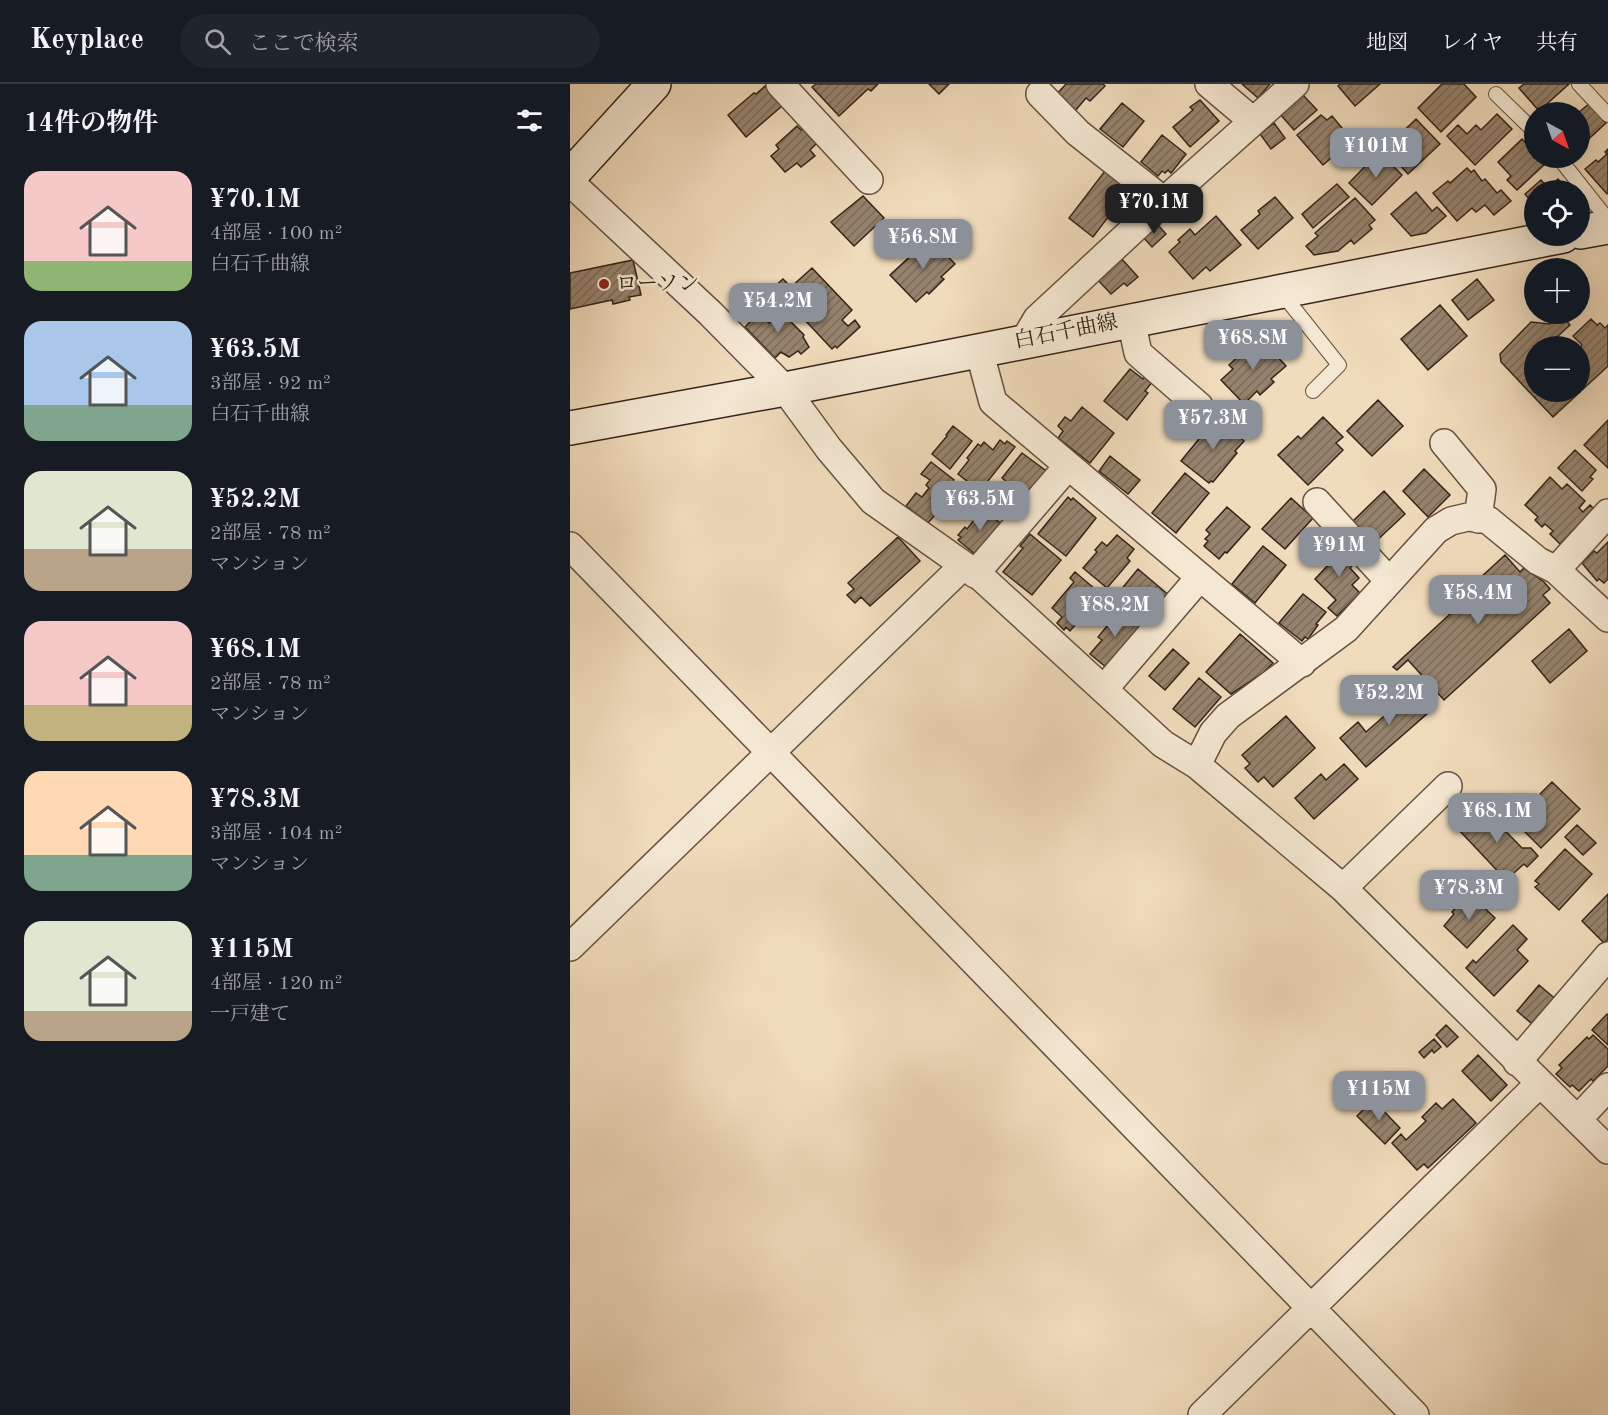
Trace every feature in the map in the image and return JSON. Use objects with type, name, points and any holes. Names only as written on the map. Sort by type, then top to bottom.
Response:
[{"type":"main road","points":[[570,177],[654,84]]},
{"type":"main road","points":[[1590,230],[1608,227]]},
{"type":"main road","name":"白石千曲線","points":[[570,428],[785,389],[1024,340],[1524,244]]},
{"type":"street","points":[[780,84],[869,180]]},
{"type":"street","points":[[1209,84],[1253,121]]},
{"type":"street","points":[[1024,340],[1037,319],[1295,84]]},
{"type":"street","points":[[1040,94],[1078,133],[1164,201]]},
{"type":"street","points":[[570,182],[710,313],[785,389],[829,449],[873,501],[969,570],[1163,744],[1197,765],[1343,888],[1608,1150]]},
{"type":"street","points":[[1131,320],[1138,353],[1199,406]]},
{"type":"street","points":[[979,350],[993,402],[1302,663]]},
{"type":"street","points":[[1444,443],[1482,489],[1478,519]]},
{"type":"street","points":[[570,947],[771,753],[969,570],[1068,466]]},
{"type":"street","points":[[1317,502],[1389,581]]},
{"type":"street","points":[[1556,570],[1608,513]]},
{"type":"street","points":[[1197,765],[1213,733],[1228,716],[1346,629],[1436,530],[1451,521],[1468,517],[1488,520],[1538,561],[1556,570],[1608,618]]},
{"type":"street","points":[[570,546],[1415,1415]]},
{"type":"street","points":[[1104,689],[1200,577]]},
{"type":"street","points":[[1343,888],[1448,786]]},
{"type":"street","points":[[1517,1062],[1608,956]]},
{"type":"street","points":[[1202,1415],[1540,1083]]},
{"type":"street","points":[[1578,1119],[1608,1087]]},
{"type":"lane","points":[[1579,84],[1608,115]]},
{"type":"lane","points":[[1496,94],[1524,121]]},
{"type":"lane","points":[[1567,168],[1608,220]]},
{"type":"lane","points":[[1280,291],[1339,365],[1313,391]]},
{"type":"building","points":[[816,84],[878,84],[871,91],[868,89],[839,116],[812,87]]},
{"type":"building","points":[[929,84],[949,84],[939,94]]},
{"type":"building","points":[[1066,84],[1103,84],[1105,86],[1090,101],[1086,98],[1075,111],[1057,94]]},
{"type":"building","points":[[1242,84],[1270,84],[1258,98]]},
{"type":"building","points":[[1340,84],[1380,84],[1355,106],[1338,86]]},
{"type":"building","points":[[1442,84],[1464,84],[1476,97],[1441,132],[1418,108]]},
{"type":"building","points":[[1524,84],[1569,84],[1549,102],[1531,102],[1519,88]]},
{"type":"building","points":[[765,86],[782,106],[746,137],[728,115]]},
{"type":"building","points":[[1303,95],[1317,110],[1294,130],[1280,114]]},
{"type":"building","points":[[1200,100],[1219,121],[1190,147],[1173,127],[1193,110],[1190,107]]},
{"type":"building","points":[[1122,103],[1144,121],[1123,147],[1100,129]]},
{"type":"building","points":[[1590,105],[1606,123],[1590,138]]},
{"type":"building","points":[[1497,114],[1512,129],[1475,165],[1447,136],[1458,125],[1467,134],[1476,125],[1481,130]]},
{"type":"building","points":[[1321,115],[1327,120],[1332,116],[1352,140],[1323,165],[1297,135]]},
{"type":"building","points":[[1416,119],[1440,144],[1408,174],[1385,149]]},
{"type":"building","points":[[1274,123],[1285,138],[1271,149],[1260,134]]},
{"type":"building","points":[[797,126],[801,130],[804,128],[817,143],[810,150],[815,156],[801,167],[797,163],[785,172],[771,156],[779,149],[776,145]]},
{"type":"building","points":[[1162,135],[1186,154],[1171,173],[1168,170],[1165,173],[1162,171],[1158,176],[1141,162]]},
{"type":"building","points":[[1522,139],[1524,141],[1524,168],[1541,168],[1528,180],[1524,180],[1524,184],[1517,190],[1507,180],[1511,176],[1498,162]]},
{"type":"building","points":[[1608,149],[1607,194],[1585,169],[1590,168],[1590,165],[1596,160],[1598,162],[1607,154],[1605,152]]},
{"type":"building","points":[[1379,152],[1402,175],[1372,205],[1349,183]]},
{"type":"building","points":[[1467,168],[1471,172],[1474,170],[1482,181],[1485,179],[1497,193],[1501,190],[1511,201],[1494,215],[1485,205],[1476,212],[1472,208],[1457,221],[1433,193],[1448,181],[1450,183]]},
{"type":"building","points":[[1105,171],[1139,197],[1131,208],[1121,200],[1093,237],[1069,218]]},
{"type":"building","points":[[1337,184],[1349,197],[1313,228],[1302,214]]},
{"type":"building","points":[[1416,192],[1432,211],[1437,207],[1446,216],[1426,233],[1411,236],[1391,214]]},
{"type":"building","points":[[863,196],[884,218],[854,246],[831,222]]},
{"type":"building","points":[[1275,197],[1293,218],[1258,249],[1241,230]]},
{"type":"building","points":[[1355,198],[1375,220],[1369,225],[1372,229],[1354,244],[1351,240],[1338,251],[1314,255],[1306,246],[1318,236],[1315,233]]},
{"type":"building","points":[[1216,216],[1241,245],[1210,271],[1206,267],[1193,279],[1169,252],[1190,229],[1195,235]]},
{"type":"building","points":[[1157,224],[1166,234],[1152,247],[1143,237]]},
{"type":"building","points":[[930,238],[955,264],[941,277],[944,279],[929,294],[927,292],[916,302],[890,275]]},
{"type":"building","points":[[1120,257],[1138,277],[1127,286],[1124,283],[1111,294],[1096,278]]},
{"type":"building","name":"ローソン","points":[[633,260],[641,295],[613,304],[612,300],[570,309],[570,273]]},
{"type":"building","points":[[812,268],[852,310],[842,320],[848,326],[855,320],[860,327],[837,348],[835,346],[832,349],[774,287],[783,279],[791,287]]},
{"type":"building","points":[[1477,279],[1494,300],[1468,320],[1452,300]]},
{"type":"building","points":[[781,303],[793,316],[789,320],[804,335],[809,347],[801,354],[798,351],[789,357],[781,352],[775,358],[745,327],[759,313],[769,323],[779,314],[775,309]]},
{"type":"building","points":[[1440,305],[1467,336],[1428,370],[1401,339]]},
{"type":"building","points":[[1591,319],[1597,325],[1600,323],[1605,328],[1608,325],[1608,366],[1590,383],[1590,336],[1573,336],[1586,324],[1590,324]]},
{"type":"building","points":[[1529,324],[1570,325],[1558,336],[1524,336],[1524,386],[1501,362],[1500,354]]},
{"type":"building","points":[[1256,340],[1259,344],[1263,341],[1286,366],[1271,379],[1274,382],[1260,395],[1257,391],[1244,404],[1221,380],[1233,369],[1229,365]]},
{"type":"building","points":[[1130,369],[1143,379],[1146,376],[1153,381],[1145,391],[1148,393],[1127,420],[1104,401]]},
{"type":"building","points":[[1378,400],[1403,426],[1372,456],[1347,431]]},
{"type":"building","points":[[1539,402],[1569,402],[1553,417]]},
{"type":"building","points":[[1082,407],[1114,433],[1090,463],[1058,438],[1063,431],[1058,426],[1065,417],[1071,421]]},
{"type":"building","points":[[1217,417],[1235,428],[1233,431],[1244,441],[1213,482],[1209,483],[1181,461]]},
{"type":"building","points":[[1323,417],[1343,437],[1336,443],[1343,450],[1308,485],[1278,455],[1298,436],[1301,439]]},
{"type":"building","points":[[1608,420],[1608,468],[1584,445]]},
{"type":"building","points":[[953,426],[972,441],[950,469],[932,454]]},
{"type":"building","points":[[1000,440],[1005,444],[1007,441],[1015,447],[980,491],[958,474],[978,444],[981,446],[984,442],[993,450]]},
{"type":"building","points":[[1575,450],[1596,470],[1590,477],[1593,479],[1582,491],[1558,468]]},
{"type":"building","points":[[1022,453],[1049,473],[1012,520],[993,505],[1010,485],[1002,478]]},
{"type":"building","points":[[1110,456],[1140,480],[1128,494],[1099,471]]},
{"type":"building","points":[[931,462],[954,480],[951,484],[959,490],[937,517],[935,515],[928,523],[906,506],[916,493],[922,497],[929,488],[926,485],[930,480],[921,474]]},
{"type":"building","points":[[1424,469],[1450,495],[1428,517],[1403,491]]},
{"type":"building","points":[[1185,473],[1209,493],[1176,533],[1152,513]]},
{"type":"building","points":[[1550,477],[1562,489],[1567,484],[1585,501],[1579,508],[1583,512],[1590,505],[1594,509],[1560,544],[1550,534],[1553,531],[1545,524],[1542,527],[1535,520],[1538,517],[1525,505]]},
{"type":"building","points":[[1384,491],[1405,514],[1373,544],[1352,522]]},
{"type":"building","points":[[1068,497],[1071,500],[1073,498],[1096,518],[1066,556],[1038,534]]},
{"type":"building","points":[[1291,498],[1313,518],[1285,549],[1262,529]]},
{"type":"building","points":[[1227,507],[1250,527],[1219,559],[1204,546],[1208,541],[1205,539],[1210,534],[1206,530]]},
{"type":"building","points":[[983,509],[1004,526],[976,555],[958,540],[961,537],[958,535],[965,527],[967,529]]},
{"type":"building","points":[[1030,534],[1061,560],[1032,595],[1003,572],[1023,548],[1020,546]]},
{"type":"building","points":[[1117,535],[1134,549],[1127,558],[1130,561],[1107,588],[1083,568],[1097,552],[1095,550],[1102,542],[1107,546]]},
{"type":"building","points":[[898,537],[920,561],[870,606],[861,597],[855,603],[847,595],[854,589],[848,583]]},
{"type":"building","points":[[1335,540],[1356,561],[1350,568],[1359,578],[1352,585],[1360,593],[1337,616],[1328,608],[1336,600],[1315,579],[1331,562],[1322,553]]},
{"type":"building","points":[[1608,542],[1608,579],[1604,583],[1599,579],[1597,581],[1582,563]]},
{"type":"building","points":[[1263,546],[1286,565],[1255,603],[1232,584]]},
{"type":"building","points":[[1505,555],[1520,572],[1524,568],[1544,582],[1550,589],[1543,595],[1550,603],[1444,700],[1408,660],[1397,670],[1393,667],[1450,614],[1467,590]]},
{"type":"building","points":[[1138,569],[1171,597],[1148,624],[1115,597]]},
{"type":"building","points":[[1075,572],[1102,595],[1070,631],[1066,627],[1064,630],[1057,623],[1062,617],[1052,608],[1074,582],[1070,578]]},
{"type":"building","points":[[1303,594],[1326,612],[1308,639],[1305,637],[1302,641],[1279,623]]},
{"type":"building","points":[[1121,609],[1142,626],[1107,668],[1090,654],[1102,640],[1098,637]]},
{"type":"building","points":[[1569,629],[1587,651],[1550,683],[1532,661]]},
{"type":"building","points":[[1240,634],[1273,663],[1263,673],[1231,694],[1206,672]]},
{"type":"building","points":[[1173,649],[1189,663],[1165,690],[1149,676]]},
{"type":"building","points":[[1199,678],[1221,697],[1195,727],[1173,709]]},
{"type":"building","points":[[1413,682],[1435,707],[1366,767],[1340,738],[1358,722],[1366,732],[1399,703],[1395,698]]},
{"type":"building","points":[[1286,716],[1315,748],[1273,787],[1264,777],[1258,782],[1245,768],[1250,764],[1242,755]]},
{"type":"building","points":[[1344,764],[1358,779],[1314,819],[1295,798],[1321,774],[1326,780]]},
{"type":"building","points":[[1552,782],[1580,809],[1541,848],[1510,817],[1529,798],[1533,801]]},
{"type":"building","points":[[1482,807],[1522,848],[1531,848],[1538,856],[1527,867],[1524,864],[1506,880],[1459,830]]},
{"type":"building","points":[[1577,825],[1596,843],[1583,855],[1565,837]]},
{"type":"building","points":[[1565,849],[1592,874],[1559,910],[1535,887],[1539,884],[1535,881]]},
{"type":"building","points":[[1608,894],[1608,939],[1604,943],[1582,921]]},
{"type":"building","points":[[1472,896],[1495,918],[1467,948],[1444,926],[1460,903],[1463,905]]},
{"type":"building","points":[[1513,925],[1527,939],[1517,950],[1528,961],[1494,996],[1466,968],[1473,960],[1476,963]]},
{"type":"building","points":[[1539,985],[1559,1002],[1537,1028],[1517,1011]]},
{"type":"building","points":[[1608,1015],[1608,1045],[1592,1030]]},
{"type":"building","points":[[1446,1025],[1458,1037],[1447,1047],[1436,1035]]},
{"type":"building","points":[[1593,1035],[1608,1049],[1608,1066],[1579,1091],[1572,1085],[1570,1087],[1556,1074],[1562,1068],[1559,1065],[1587,1037],[1589,1039]]},
{"type":"building","points":[[1434,1039],[1441,1047],[1434,1053],[1432,1050],[1424,1058],[1419,1052]]},
{"type":"building","points":[[1478,1055],[1507,1085],[1491,1101],[1462,1071]]},
{"type":"building","points":[[1453,1099],[1476,1123],[1428,1168],[1424,1164],[1417,1170],[1392,1143],[1401,1134],[1406,1140],[1426,1121],[1422,1117],[1436,1103],[1442,1109]]},
{"type":"building","points":[[1373,1100],[1400,1128],[1385,1144],[1357,1116]]},
{"type":"place","name":"ローソン","points":[[604,284]]}]
